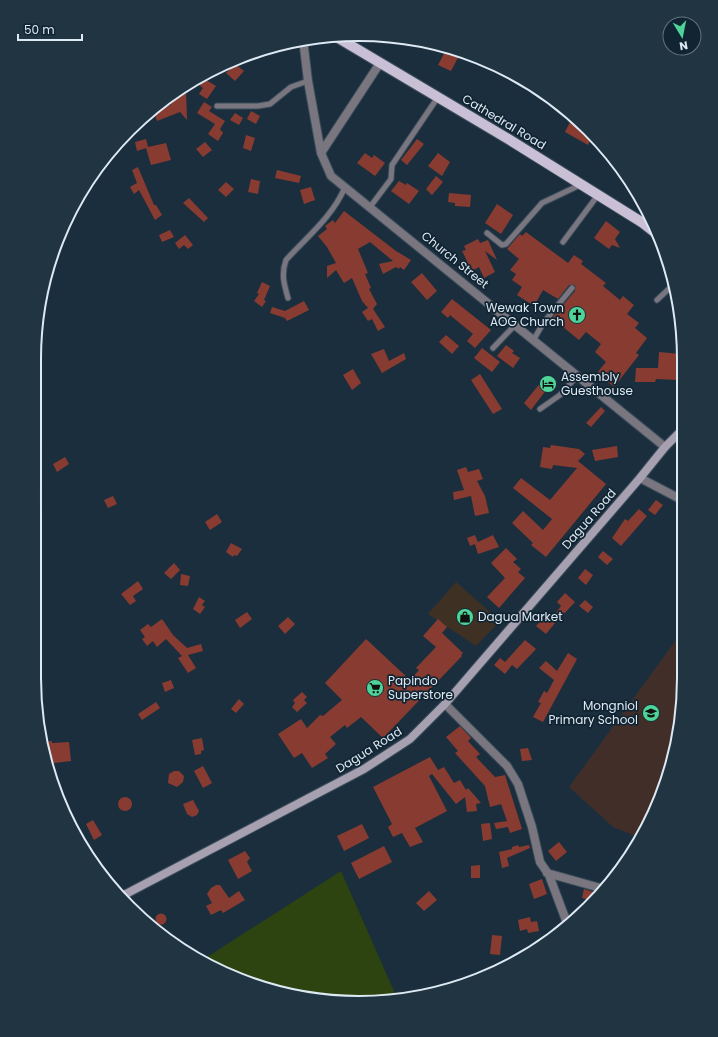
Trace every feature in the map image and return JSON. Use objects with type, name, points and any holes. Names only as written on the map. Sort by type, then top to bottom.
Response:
[{"type":"main road","name":"Cathedral Road","points":[[344,42],[581,184],[648,227]]},
{"type":"street","name":"Church Street","points":[[304,46],[308,81],[321,153],[331,176],[666,446]]},
{"type":"street","points":[[321,153],[380,63]]},
{"type":"street","name":"Dagua Road","points":[[126,894],[364,769],[410,739],[444,704],[677,435]]},
{"type":"street","points":[[640,478],[677,497]]},
{"type":"street","points":[[444,704],[507,766],[518,784],[532,827],[540,862],[547,873],[566,920]]},
{"type":"street","points":[[547,873],[598,887]]},
{"type":"lane","points":[[217,106],[258,106],[270,104],[291,87],[308,81]]},
{"type":"lane","points":[[370,207],[391,179],[392,165],[438,97]]},
{"type":"lane","points":[[487,233],[502,245],[506,244],[542,204],[581,184]]},
{"type":"lane","points":[[288,298],[283,279],[283,269],[286,260],[339,202],[345,187]]},
{"type":"lane","points":[[563,242],[598,195]]},
{"type":"lane","points":[[534,339],[544,322],[572,288]]},
{"type":"lane","points":[[657,300],[669,289]]},
{"type":"lane","points":[[492,348],[516,324]]},
{"type":"lane","points":[[540,409],[560,395],[578,375]]},
{"type":"shaded area","name":"Dagua Market","points":[[456,582],[500,621],[476,646],[428,614]]},
{"type":"shaded area","name":"Mongniol Primary School","points":[[677,639],[676,699],[671,740],[653,800],[635,836],[613,827],[569,787]]},
{"type":"green space","points":[[341,871],[395,994],[359,996],[297,990],[237,972],[207,957]]},
{"type":"building","points":[[444,53],[458,57],[451,71],[438,65]]},
{"type":"building","points":[[237,65],[244,71],[235,81],[226,73]]},
{"type":"building","points":[[207,80],[216,86],[207,99],[199,94],[203,88],[199,85]]},
{"type":"building","points":[[186,93],[187,120],[180,112],[157,121],[155,115],[164,108],[171,105],[171,103]]},
{"type":"building","points":[[204,102],[212,107],[209,111],[225,121],[220,129],[223,133],[218,141],[208,134],[215,124],[197,113]]},
{"type":"building","points":[[251,111],[260,116],[256,124],[247,119]]},
{"type":"building","points":[[235,113],[243,118],[239,125],[230,120]]},
{"type":"building","points":[[570,121],[590,141],[588,145],[565,132]]},
{"type":"building","points":[[246,135],[255,138],[251,151],[243,148]]},
{"type":"building","points":[[146,139],[148,147],[166,143],[171,160],[151,165],[146,148],[137,151],[135,142]]},
{"type":"building","points":[[417,139],[424,144],[407,165],[401,160]]},
{"type":"building","points":[[205,142],[212,150],[203,157],[196,149]]},
{"type":"building","points":[[365,153],[372,158],[374,155],[385,163],[375,176],[357,163]]},
{"type":"building","points":[[438,153],[450,162],[442,176],[428,166]]},
{"type":"building","points":[[138,167],[154,205],[156,205],[162,215],[155,220],[139,190],[134,194],[130,187],[137,183],[132,170]]},
{"type":"building","points":[[277,170],[301,176],[299,183],[275,178]]},
{"type":"building","points":[[436,176],[443,182],[432,195],[426,189]]},
{"type":"building","points":[[251,179],[260,181],[258,194],[248,192]]},
{"type":"building","points":[[399,181],[406,185],[407,183],[419,191],[409,204],[391,191]]},
{"type":"building","points":[[226,182],[234,189],[226,197],[218,190]]},
{"type":"building","points":[[311,187],[315,200],[304,204],[300,190]]},
{"type":"building","points":[[449,193],[471,195],[470,207],[455,206],[455,203],[448,202]]},
{"type":"building","points":[[189,198],[208,218],[204,222],[183,203]]},
{"type":"building","points":[[497,204],[513,215],[501,234],[485,223]]},
{"type":"building","points":[[344,211],[396,251],[411,260],[404,270],[400,267],[399,269],[396,267],[383,274],[379,264],[393,261],[370,242],[358,249],[368,273],[365,274],[371,288],[369,289],[377,304],[373,309],[385,327],[378,331],[372,319],[368,321],[362,312],[368,308],[362,301],[352,278],[344,283],[336,270],[327,278],[327,266],[336,263],[327,247],[318,236],[327,229],[325,226],[333,220],[335,223]]},
{"type":"building","points":[[606,221],[620,232],[615,239],[620,248],[612,245],[609,249],[594,238]]},
{"type":"building","points":[[170,230],[174,237],[162,242],[159,235]]},
{"type":"building","points":[[526,232],[568,263],[574,255],[583,261],[581,264],[606,283],[603,286],[620,300],[623,296],[634,305],[627,314],[639,323],[635,328],[647,338],[636,353],[639,355],[614,387],[597,373],[606,362],[595,352],[601,344],[586,332],[579,340],[552,318],[575,291],[575,285],[569,285],[558,299],[543,290],[534,306],[517,295],[522,287],[512,280],[516,274],[510,270],[519,259],[507,249],[520,234],[522,236]]},
{"type":"building","points":[[185,235],[193,245],[188,249],[184,245],[179,249],[175,243]]},
{"type":"building","points":[[478,239],[480,243],[488,240],[497,260],[485,251],[495,272],[484,278],[479,267],[472,271],[462,251],[466,250],[464,246]]},
{"type":"building","points":[[422,273],[437,291],[427,300],[411,282]]},
{"type":"building","points":[[262,282],[270,286],[264,300],[266,301],[262,307],[254,301],[259,294],[257,293]]},
{"type":"building","points":[[452,299],[491,330],[475,348],[467,341],[473,334],[450,315],[448,318],[441,312]]},
{"type":"building","points":[[304,301],[309,310],[287,321],[285,318],[270,313],[272,307],[285,311]]},
{"type":"building","points":[[446,335],[459,346],[452,354],[439,342]]},
{"type":"building","points":[[506,345],[514,351],[512,353],[520,358],[513,368],[497,356]]},
{"type":"building","points":[[482,348],[500,362],[492,372],[474,358]]},
{"type":"building","points":[[384,349],[389,361],[404,353],[406,359],[382,373],[371,354]]},
{"type":"building","points":[[659,352],[677,354],[677,380],[656,379],[655,382],[635,382],[636,368],[658,368]]},
{"type":"building","points":[[353,369],[361,383],[352,390],[343,375]]},
{"type":"building","points":[[480,374],[502,409],[493,414],[471,380]]},
{"type":"building","points":[[546,376],[556,385],[551,392],[547,389],[531,410],[524,403]]},
{"type":"building","points":[[601,407],[605,411],[591,427],[586,423]]},
{"type":"building","points":[[551,445],[579,449],[585,454],[578,461],[606,484],[546,557],[531,545],[533,543],[512,523],[523,511],[543,530],[552,519],[513,488],[521,478],[550,500],[577,468],[553,465],[552,469],[540,467],[543,447],[550,448]]},
{"type":"building","points":[[617,446],[618,457],[595,461],[592,450]]},
{"type":"building","points":[[65,457],[69,464],[57,472],[53,464]]},
{"type":"building","points":[[466,467],[468,472],[479,469],[483,479],[477,481],[485,496],[489,513],[475,516],[471,496],[454,500],[453,492],[464,490],[457,470]]},
{"type":"building","points":[[113,496],[117,504],[108,508],[104,500]]},
{"type":"building","points":[[656,500],[663,505],[655,515],[648,510]]},
{"type":"building","points":[[639,509],[647,516],[621,546],[612,538],[625,519],[628,521]]},
{"type":"building","points":[[217,514],[222,522],[210,530],[205,522]]},
{"type":"building","points":[[475,535],[478,542],[493,535],[499,547],[478,554],[475,544],[470,546],[467,538]]},
{"type":"building","points":[[231,543],[242,549],[237,556],[234,555],[233,557],[226,552]]},
{"type":"building","points":[[506,548],[517,559],[513,562],[521,569],[518,572],[525,578],[499,608],[487,597],[505,578],[491,563]]},
{"type":"building","points":[[603,551],[613,559],[607,565],[598,557]]},
{"type":"building","points":[[174,563],[180,570],[171,579],[164,573]]},
{"type":"building","points":[[585,569],[593,575],[586,585],[578,578]]},
{"type":"building","points":[[181,574],[190,576],[188,586],[180,585]]},
{"type":"building","points":[[138,581],[143,589],[133,596],[136,601],[130,605],[121,594]]},
{"type":"building","points":[[565,593],[575,602],[561,617],[556,613],[561,606],[557,602]]},
{"type":"building","points":[[199,597],[205,601],[202,605],[205,607],[200,614],[193,609]]},
{"type":"building","points":[[585,600],[593,607],[588,613],[579,606]]},
{"type":"building","points":[[247,612],[252,619],[240,628],[235,620]]},
{"type":"building","points":[[546,615],[555,623],[546,634],[536,626]]},
{"type":"building","points":[[288,617],[295,624],[285,634],[278,626]]},
{"type":"building","points":[[162,619],[173,635],[187,648],[201,644],[203,651],[188,655],[196,668],[188,673],[178,658],[182,656],[166,639],[157,647],[153,641],[147,646],[142,639],[145,637],[140,630],[148,624],[151,627]]},
{"type":"building","points":[[438,619],[447,627],[442,633],[463,653],[461,655],[462,656],[383,738],[361,717],[347,728],[345,725],[330,737],[336,744],[325,754],[328,758],[312,768],[302,753],[294,758],[278,734],[301,719],[307,728],[320,715],[323,716],[342,700],[325,683],[366,639],[410,680],[419,670],[416,668],[436,647],[423,636]]},
{"type":"building","points":[[525,640],[536,649],[517,669],[512,665],[505,674],[494,665],[500,658],[505,662]]},
{"type":"building","points":[[568,653],[577,659],[543,722],[533,717],[541,703],[538,702],[544,691],[547,693],[554,680],[539,668],[546,661],[557,671]]},
{"type":"building","points":[[171,680],[174,688],[165,692],[162,683]]},
{"type":"building","points":[[302,692],[307,697],[304,700],[307,703],[297,712],[292,707],[295,703],[293,700]]},
{"type":"building","points":[[239,699],[244,704],[236,713],[231,709]]},
{"type":"building","points":[[156,702],[160,708],[142,720],[138,714]]},
{"type":"building","points":[[460,726],[471,738],[468,741],[480,754],[476,757],[495,777],[505,775],[522,829],[510,833],[508,827],[496,829],[494,823],[507,821],[501,804],[490,807],[485,786],[455,753],[458,751],[446,737]]},
{"type":"building","points":[[202,738],[204,750],[201,751],[201,754],[195,755],[192,740]]},
{"type":"building","points":[[47,741],[52,741],[52,743],[69,742],[71,761],[53,763]]},
{"type":"building","points":[[528,748],[532,760],[522,761],[520,749]]},
{"type":"building","points":[[430,757],[438,770],[444,767],[454,783],[460,780],[466,790],[468,788],[481,803],[476,804],[477,811],[467,812],[465,797],[456,804],[432,774],[429,776],[447,811],[415,828],[423,842],[410,847],[402,833],[393,837],[388,827],[392,824],[373,787]]},
{"type":"building","points":[[203,766],[212,783],[203,788],[194,771]]},
{"type":"building","points":[[174,771],[179,771],[184,776],[183,782],[177,787],[168,783],[169,774]]},
{"type":"building","points":[[122,797],[128,797],[132,801],[132,807],[128,811],[122,811],[118,807],[118,801]]},
{"type":"building","points":[[193,800],[199,811],[197,815],[192,817],[187,814],[183,804]]},
{"type":"building","points":[[93,820],[102,835],[94,840],[86,824]]},
{"type":"building","points":[[490,823],[492,839],[483,841],[481,824]]},
{"type":"building","points":[[362,824],[369,838],[344,851],[337,836]]},
{"type":"building","points":[[559,842],[567,852],[556,861],[548,851]]},
{"type":"building","points":[[518,845],[519,847],[529,845],[530,848],[507,858],[509,866],[502,868],[499,852],[512,849],[512,847]]},
{"type":"building","points":[[384,846],[392,862],[359,879],[351,863]]},
{"type":"building","points":[[245,851],[250,858],[247,862],[252,871],[238,879],[228,860]]},
{"type":"building","points":[[480,865],[480,878],[471,878],[471,866]]},
{"type":"building","points":[[542,879],[547,894],[534,899],[529,884]]},
{"type":"building","points":[[216,885],[220,885],[229,898],[239,891],[245,900],[223,913],[221,910],[211,915],[206,906],[212,903],[207,894],[211,888]]},
{"type":"building","points":[[584,889],[594,892],[587,899],[582,898]]},
{"type":"building","points":[[429,891],[437,900],[424,911],[416,903]]},
{"type":"building","points":[[159,914],[163,914],[165,915],[165,923],[159,924],[156,921],[156,917]]},
{"type":"building","points":[[530,917],[531,922],[537,921],[539,931],[528,933],[527,929],[520,931],[518,920]]},
{"type":"building","points":[[492,935],[502,936],[500,955],[490,954]]},
{"type":"place","name":"Wewak Town AOG Church","points":[[577,315]]},
{"type":"place","name":"Assembly Guesthouse","points":[[548,384]]},
{"type":"place","name":"Dagua Market","points":[[465,617]]},
{"type":"place","name":"Papindo Superstore","points":[[375,688]]},
{"type":"place","name":"Mongniol Primary School","points":[[651,713]]}]
